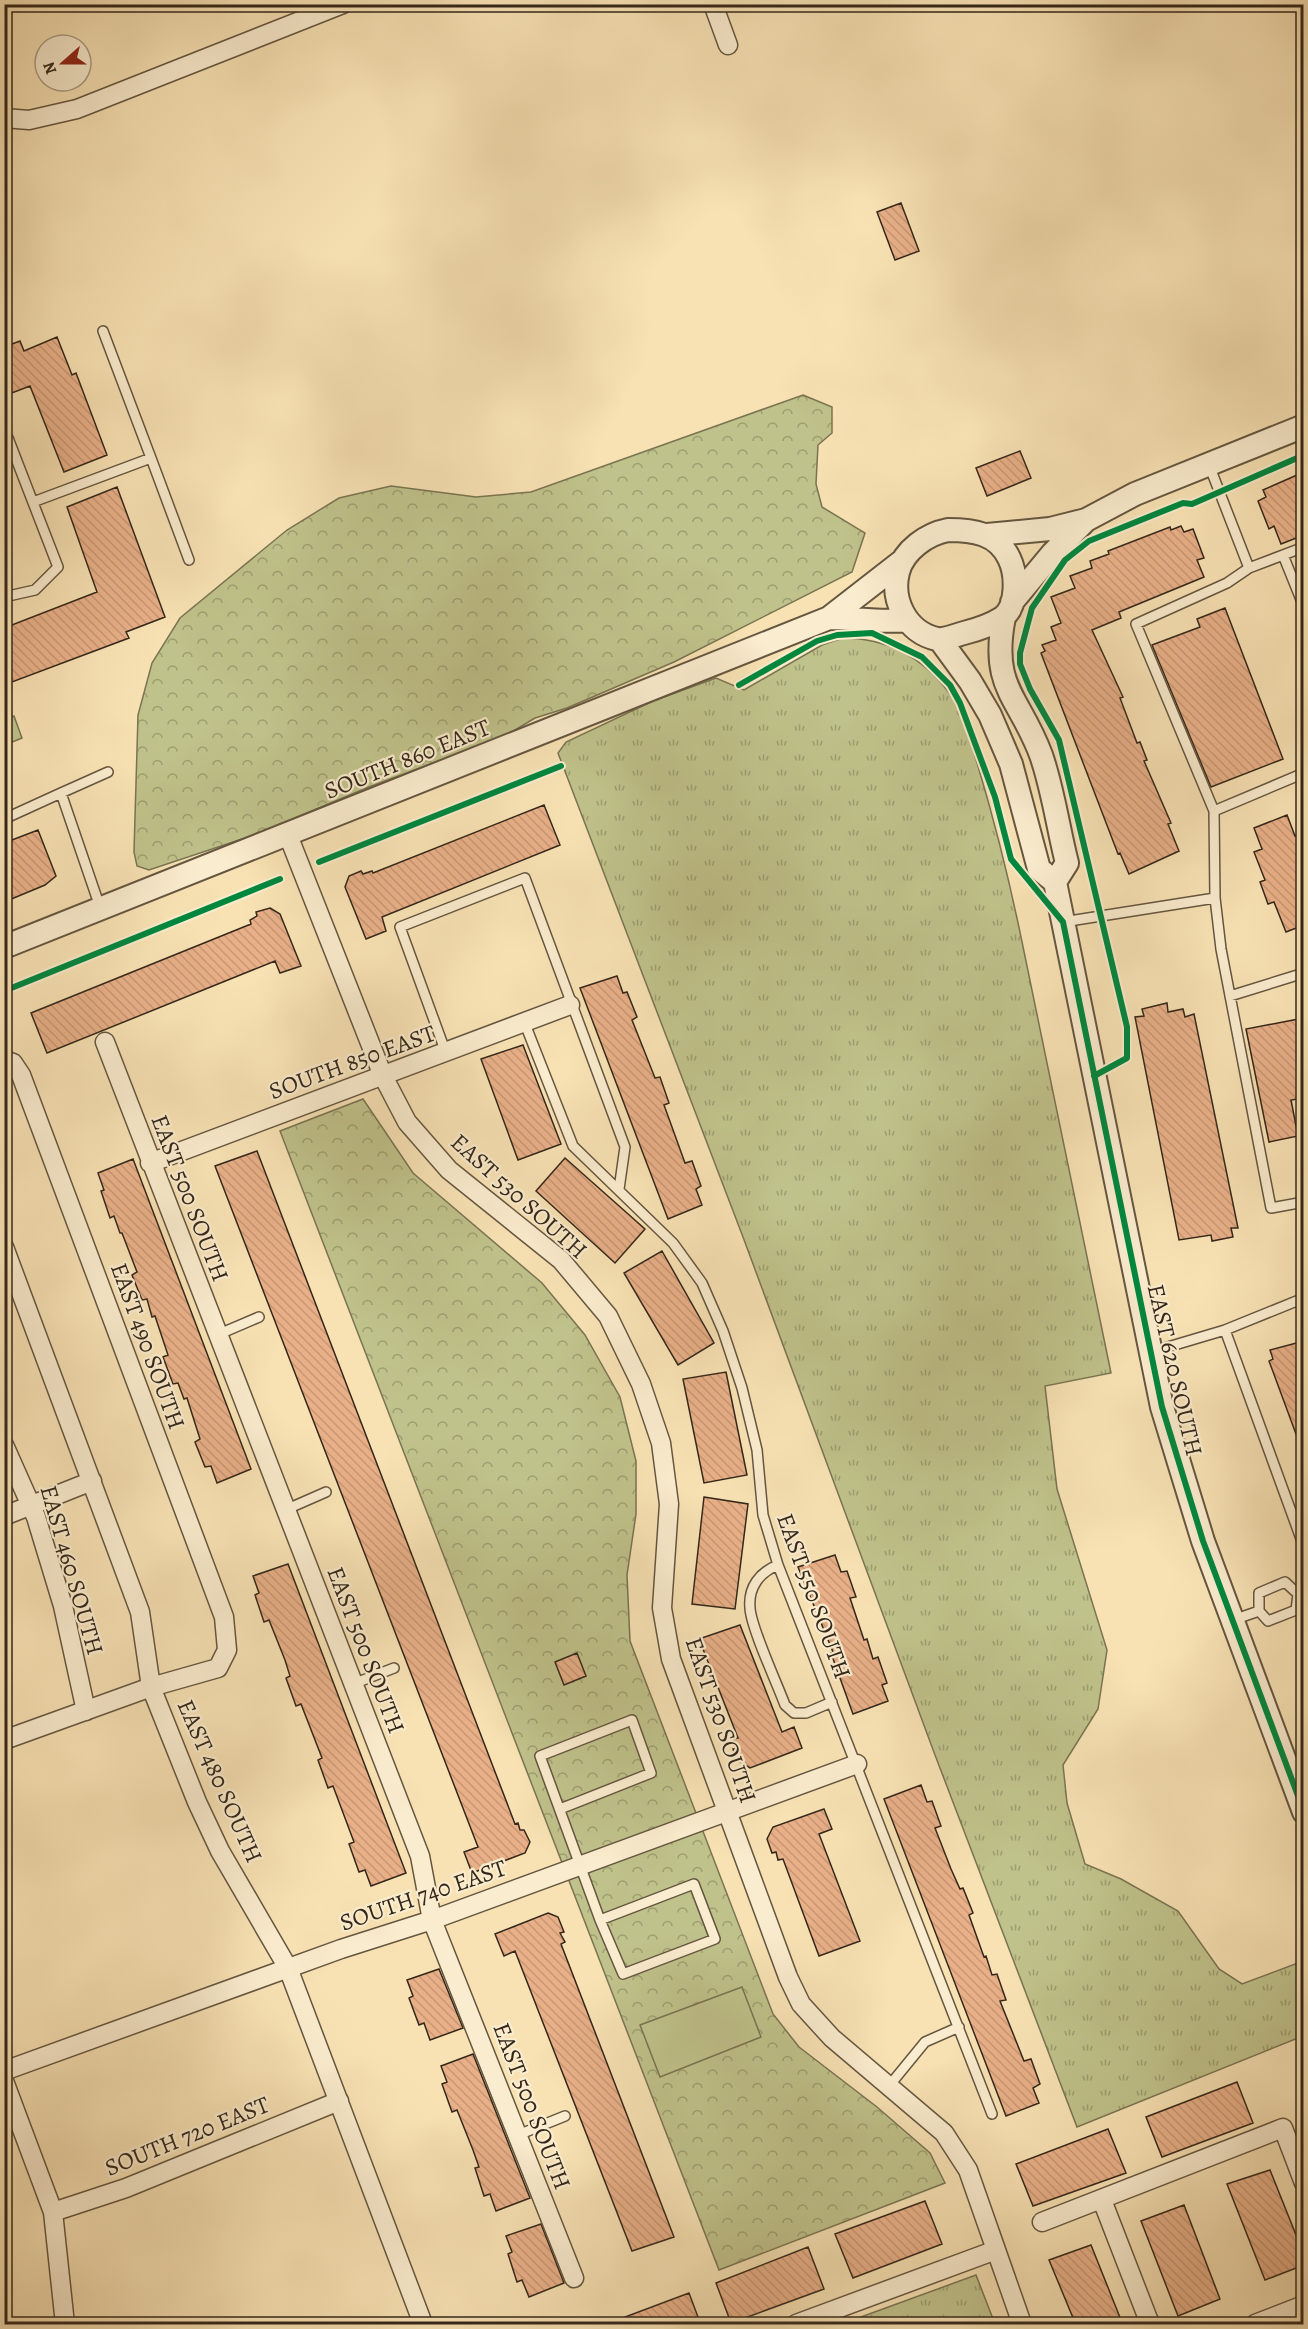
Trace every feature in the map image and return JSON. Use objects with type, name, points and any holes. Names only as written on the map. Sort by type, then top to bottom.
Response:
[{"type":"street","points":[[4,118],[29,120],[77,109],[343,4]]},
{"type":"street","points":[[713,4],[728,45]]},
{"type":"street","points":[[987,535],[1050,529],[1086,520],[1135,494],[1304,426]]},
{"type":"street","points":[[1055,882],[1067,863],[1042,758],[1032,732],[1005,684],[999,664],[999,644],[1007,610],[1015,582],[1012,564],[1003,545],[987,535],[966,530],[936,532],[913,549],[901,562],[896,582],[898,602],[906,620],[927,635],[939,640],[968,632],[1007,610],[1052,554],[1086,520]]},
{"type":"street","name":"SOUTH 860 EAST","points":[[4,947],[829,618],[901,562]]},
{"type":"street","name":"SOUTH 860 EAST","points":[[829,618],[863,618],[890,622],[906,620]]},
{"type":"street","name":"EAST 620 SOUTH","points":[[939,640],[970,681],[990,715],[1011,764],[1039,868],[1055,882],[1150,1352],[1178,1461],[1232,1621],[1304,1812]]},
{"type":"street","name":"EAST 530 SOUTH","points":[[288,835],[383,1076],[407,1122],[449,1170],[561,1260],[608,1316],[641,1384],[661,1443],[669,1504],[662,1608],[671,1659],[788,1977],[801,2004],[832,2038],[944,2133],[968,2170],[1022,2325]]},
{"type":"street","name":"SOUTH 850 EAST","points":[[150,1163],[525,1024],[570,1005]]},
{"type":"street","name":"EAST 500 SOUTH","points":[[105,1042],[420,1856],[432,1920],[574,2278]]},
{"type":"street","name":"EAST 490 SOUTH","points":[[9,1061],[21,1075],[224,1617],[227,1650],[218,1668],[151,1687]]},
{"type":"street","name":"EAST 480 SOUTH","points":[[4,1246],[10,1285],[32,1316],[140,1612],[151,1687],[197,1802],[220,1851],[288,1968],[423,2325]]},
{"type":"street","name":"EAST 460 SOUTH","points":[[4,1445],[31,1504],[63,1606],[86,1711]]},
{"type":"street","points":[[4,1516],[92,1480]]},
{"type":"street","points":[[4,1740],[151,1687]]},
{"type":"street","name":"SOUTH 740 EAST","points":[[4,2071],[288,1968],[432,1920],[856,1764]]},
{"type":"street","points":[[4,2081],[53,2212],[65,2325]]},
{"type":"street","name":"SOUTH 720 EAST","points":[[53,2212],[126,2188],[339,2102]]},
{"type":"street","points":[[1042,2222],[1283,2128],[1304,2183]]},
{"type":"street","points":[[1102,2200],[1150,2325]]},
{"type":"street","points":[[795,2325],[996,2250]]},
{"type":"street","points":[[1255,2325],[1304,2304]]},
{"type":"lane","points":[[103,331],[189,560]]},
{"type":"lane","points":[[4,437],[8,438],[58,567],[35,590],[4,597]]},
{"type":"lane","points":[[33,502],[151,458]]},
{"type":"lane","points":[[1209,465],[1249,568]]},
{"type":"lane","points":[[1304,547],[1249,568],[1227,583],[1136,624],[1214,811],[1215,898],[1230,996],[1271,1208],[1304,1202]]},
{"type":"lane","points":[[1283,555],[1304,607]]},
{"type":"lane","points":[[4,819],[108,772]]},
{"type":"lane","points":[[1214,811],[1304,773]]},
{"type":"lane","points":[[61,793],[101,909]]},
{"type":"lane","points":[[446,1053],[400,927],[525,878],[570,1005],[625,1147],[619,1189]]},
{"type":"lane","points":[[1063,922],[1215,898]]},
{"type":"lane","points":[[1230,996],[1304,973]]},
{"type":"lane","name":"EAST 550 SOUTH","points":[[525,1024],[573,1146],[673,1243],[702,1283],[723,1331],[742,1388],[757,1450],[763,1515],[778,1565],[992,2114]]},
{"type":"lane","points":[[1150,1352],[1225,1330],[1304,1298]]},
{"type":"lane","points":[[217,1335],[259,1317]]},
{"type":"lane","points":[[1225,1330],[1304,1547]]},
{"type":"lane","points":[[285,1510],[327,1492]]},
{"type":"lane","points":[[778,1565],[763,1571],[753,1587],[750,1610],[785,1705],[794,1713],[806,1713],[832,1702]]},
{"type":"lane","points":[[1285,1582],[1301,1593],[1296,1610],[1268,1621],[1259,1611],[1259,1593],[1267,1589],[1285,1582]]},
{"type":"lane","points":[[1232,1621],[1259,1611]]},
{"type":"lane","points":[[353,1684],[394,1668]]},
{"type":"lane","points":[[560,1809],[651,1773],[632,1720],[540,1756],[600,1920],[623,1974],[715,1939],[694,1884],[600,1920]]},
{"type":"lane","points":[[889,2086],[925,2042],[959,2027]]},
{"type":"lane","points":[[518,2135],[565,2116]]},
{"type":"green space","points":[[803,395],[832,407],[832,433],[818,445],[816,484],[822,507],[865,533],[852,572],[674,662],[567,708],[535,718],[503,737],[369,787],[254,835],[149,870],[137,866],[134,852],[138,715],[152,663],[180,618],[287,530],[339,498],[391,486],[476,497],[531,492]]},
{"type":"green space","points":[[842,638],[859,639],[889,646],[916,660],[950,694],[967,728],[1012,894],[1111,1373],[1045,1386],[1057,1489],[1107,1650],[1098,1709],[1063,1765],[1067,1803],[1085,1864],[1121,1879],[1178,1911],[1219,1969],[1242,1984],[1303,1961],[1303,2036],[1077,2127],[935,1755],[743,1237],[558,753],[566,742],[653,701],[716,678],[744,690],[822,645]]},
{"type":"green space","points":[[14,716],[22,738],[5,745],[5,720]]},
{"type":"green space","points":[[363,1099],[413,1173],[542,1283],[585,1335],[620,1397],[636,1461],[636,1514],[627,1575],[630,1641],[773,2014],[799,2047],[877,2107],[930,2153],[945,2183],[719,2270],[280,1131]]},
{"type":"green space","points":[[742,1987],[761,2037],[660,2077],[640,2025]]},
{"type":"green space","points":[[976,2275],[995,2324],[864,2324],[861,2317]]},
{"type":"building","points":[[901,203],[919,251],[895,260],[877,212]]},
{"type":"building","points":[[57,337],[72,375],[76,373],[107,455],[64,472],[30,386],[4,396],[4,347],[20,341],[24,351]]},
{"type":"building","points":[[1020,451],[1031,478],[987,496],[976,468]]},
{"type":"building","points":[[1304,472],[1304,535],[1281,544],[1274,526],[1269,529],[1258,501],[1266,497],[1263,490]]},
{"type":"building","points":[[117,487],[165,617],[126,632],[129,638],[4,685],[4,628],[97,592],[67,507]]},
{"type":"building","points":[[1181,526],[1184,532],[1193,529],[1204,558],[1197,560],[1204,577],[1119,612],[1121,618],[1092,630],[1123,697],[1120,698],[1137,743],[1140,742],[1147,760],[1144,761],[1171,823],[1168,824],[1179,851],[1129,874],[1120,853],[1118,854],[1041,653],[1045,651],[1042,645],[1056,640],[1051,627],[1061,623],[1051,597],[1075,588],[1070,576],[1092,568],[1090,561],[1109,554],[1108,551],[1170,527],[1171,530]]},
{"type":"building","points":[[1225,608],[1283,759],[1211,787],[1152,645],[1200,627],[1197,619]]},
{"type":"building","points":[[544,805],[560,845],[382,917],[386,931],[366,939],[345,887],[349,876],[361,871],[363,874],[372,871],[373,873]]},
{"type":"building","points":[[1287,815],[1295,836],[1304,832],[1304,925],[1286,932],[1274,902],[1268,904],[1260,882],[1265,880],[1254,852],[1262,849],[1254,828]]},
{"type":"building","points":[[38,830],[56,876],[45,885],[9,900],[4,889],[4,843]]},
{"type":"building","points":[[270,908],[280,914],[301,966],[280,973],[275,961],[47,1053],[31,1013],[251,924],[250,920],[257,916],[256,912]]},
{"type":"building","points":[[617,976],[623,993],[627,992],[637,1017],[632,1020],[655,1078],[660,1077],[669,1103],[664,1105],[685,1163],[692,1161],[701,1186],[696,1189],[702,1205],[668,1219],[580,988]]},
{"type":"building","points":[[1167,1003],[1168,1012],[1183,1009],[1185,1017],[1194,1014],[1238,1228],[1231,1228],[1233,1237],[1212,1241],[1211,1235],[1179,1240],[1135,1017],[1144,1016],[1142,1009]]},
{"type":"building","points":[[1304,1018],[1304,1098],[1291,1100],[1298,1136],[1269,1142],[1246,1029]]},
{"type":"building","points":[[523,1045],[561,1144],[518,1160],[481,1059]]},
{"type":"building","points":[[257,1151],[515,1824],[518,1823],[520,1830],[524,1830],[530,1842],[525,1853],[472,1873],[464,1852],[478,1847],[215,1166]]},
{"type":"building","points":[[565,1158],[645,1229],[615,1263],[536,1191]]},
{"type":"building","points":[[133,1159],[251,1469],[217,1483],[211,1466],[205,1467],[195,1442],[200,1439],[187,1398],[184,1399],[178,1383],[173,1384],[163,1357],[168,1355],[155,1316],[152,1317],[147,1299],[142,1300],[132,1275],[137,1272],[114,1216],[110,1218],[101,1191],[104,1190],[98,1173]]},
{"type":"building","points":[[662,1251],[714,1343],[678,1365],[624,1273]]},
{"type":"building","points":[[1304,1341],[1303,1453],[1269,1361],[1273,1359],[1270,1350]]},
{"type":"building","points":[[726,1372],[747,1475],[704,1483],[683,1379]]},
{"type":"building","points":[[704,1497],[748,1504],[735,1609],[692,1604]]},
{"type":"building","points":[[835,1555],[841,1572],[847,1571],[856,1597],[850,1598],[864,1640],[867,1639],[873,1659],[878,1657],[887,1683],[882,1685],[888,1701],[853,1714],[831,1653],[833,1652],[798,1567]]},
{"type":"building","points":[[288,1564],[406,1873],[371,1886],[365,1870],[359,1872],[349,1844],[354,1842],[333,1786],[328,1788],[318,1760],[322,1758],[301,1704],[296,1706],[286,1678],[290,1676],[285,1660],[269,1620],[264,1622],[255,1595],[259,1593],[253,1576]]},
{"type":"building","points":[[740,1625],[782,1732],[794,1727],[802,1748],[750,1768],[737,1760],[733,1749],[737,1748],[733,1739],[738,1738],[699,1639]]},
{"type":"building","points":[[577,1653],[586,1676],[564,1685],[555,1662]]},
{"type":"building","points":[[921,1785],[927,1802],[932,1801],[941,1826],[935,1828],[951,1869],[960,1889],[963,1888],[973,1913],[969,1915],[984,1957],[986,1956],[992,1975],[997,1974],[1006,2000],[1000,2001],[1024,2061],[1031,2059],[1040,2084],[1033,2088],[1039,2103],[1006,2116],[884,1799]]},
{"type":"building","points":[[824,1809],[832,1829],[819,1834],[860,1941],[819,1956],[783,1859],[778,1860],[776,1852],[772,1853],[767,1839],[773,1827]]},
{"type":"building","points":[[548,1913],[558,1917],[564,1932],[560,1933],[565,1942],[561,1944],[674,2237],[632,2251],[515,1951],[504,1956],[495,1934]]},
{"type":"building","points":[[439,1969],[463,2028],[430,2040],[424,2023],[419,2025],[409,1998],[413,1996],[407,1980]]},
{"type":"building","points":[[473,2054],[530,2198],[496,2211],[490,2194],[484,2196],[475,2168],[479,2167],[473,2150],[457,2110],[452,2112],[442,2084],[447,2082],[441,2066]]},
{"type":"building","points":[[1237,2082],[1253,2123],[1162,2157],[1146,2117]]},
{"type":"building","points":[[1108,2129],[1126,2173],[1033,2206],[1016,2164]]},
{"type":"building","points":[[1270,2170],[1304,2255],[1304,2265],[1265,2280],[1227,2184]]},
{"type":"building","points":[[925,2201],[942,2244],[853,2278],[835,2234]]},
{"type":"building","points":[[1184,2205],[1220,2299],[1178,2316],[1141,2221]]},
{"type":"building","points":[[541,2224],[564,2283],[529,2297],[522,2280],[517,2282],[508,2254],[512,2252],[506,2236]]},
{"type":"building","points":[[1091,2245],[1123,2325],[1076,2325],[1049,2260]]},
{"type":"building","points":[[808,2247],[824,2289],[731,2323],[716,2283]]},
{"type":"building","points":[[689,2293],[701,2325],[609,2325],[609,2323]]},
{"type":"cycle path","points":[[1094,1076],[1127,1058],[1127,1027],[1059,740],[1030,689],[1020,664],[1020,653],[1032,608],[1065,560],[1089,541],[1183,503],[1192,504],[1304,455]]},
{"type":"cycle path","points":[[739,685],[817,641],[837,635],[872,633],[922,657],[950,685],[960,703],[995,797],[1011,859],[1063,922],[1162,1407],[1203,1541],[1304,1812]]},
{"type":"cycle path","points":[[319,862],[561,766]]},
{"type":"cycle path","points":[[4,991],[280,879]]}]
